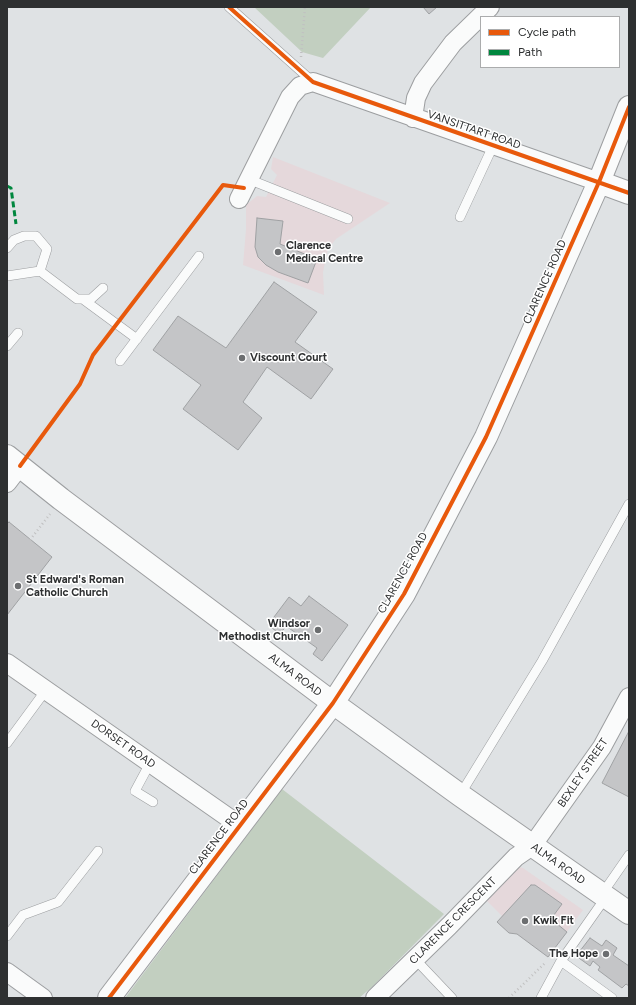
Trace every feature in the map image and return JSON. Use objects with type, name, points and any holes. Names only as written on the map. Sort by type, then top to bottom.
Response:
[{"type":"street","points":[[481,16],[490,7]]},
{"type":"street","points":[[413,118],[416,98],[422,83],[453,43],[480,17]]},
{"type":"street","name":"VANSITTART ROAD","points":[[313,82],[629,193]]},
{"type":"street","points":[[239,199],[290,96],[300,86],[313,82]]},
{"type":"street","name":"CLARENCE ROAD","points":[[109,998],[333,703],[404,594],[486,437],[599,182],[629,107]]},
{"type":"street","name":"ALMA ROAD","points":[[11,468],[61,499],[333,703],[460,795],[629,913]]},
{"type":"street","name":"DORSET ROAD","points":[[7,663],[239,825]]},
{"type":"street","name":"BEXLEY STREET","points":[[532,846],[602,747],[629,697]]},
{"type":"street","name":"CLARENCE CRESCENT","points":[[375,998],[516,857],[532,846]]},
{"type":"street","points":[[7,972],[43,998]]},
{"type":"lane","points":[[229,7],[313,82]]},
{"type":"lane","points":[[460,217],[493,146]]},
{"type":"lane","points":[[248,179],[348,220]]},
{"type":"lane","points":[[7,248],[14,240],[24,236],[36,236],[47,249],[40,271]]},
{"type":"lane","points":[[120,361],[198,256]]},
{"type":"lane","points":[[7,276],[40,271],[77,299],[84,300],[91,299],[103,288]]},
{"type":"lane","points":[[84,300],[137,339]]},
{"type":"lane","points":[[7,346],[18,333]]},
{"type":"lane","points":[[460,795],[542,661],[629,504]]},
{"type":"lane","points":[[7,744],[46,690]]},
{"type":"lane","points":[[150,763],[135,791],[153,802]]},
{"type":"lane","points":[[7,936],[23,915],[58,902],[98,851]]},
{"type":"lane","points":[[541,998],[561,961],[629,855]]},
{"type":"lane","points":[[415,959],[452,998]]},
{"type":"lane","points":[[561,961],[612,998]]},
{"type":"path","points":[[301,57],[305,7]]},
{"type":"path","points":[[30,540],[61,499]]},
{"type":"path","points":[[508,998],[544,963],[561,961]]},
{"type":"shaded area","points":[[273,157],[390,203],[336,239],[328,249],[323,272],[324,295],[243,265],[246,205],[257,196],[266,197],[277,175],[271,169]]},
{"type":"shaded area","points":[[519,867],[523,868],[583,910],[548,957],[517,934],[509,933],[497,922],[502,916],[486,900]]},
{"type":"green space","points":[[254,7],[371,7],[323,58],[302,52]]},
{"type":"green space","points":[[282,789],[444,914],[372,987],[359,998],[125,998]]},
{"type":"building","points":[[423,7],[437,7],[429,14]]},
{"type":"building","name":"Clarence Medical Centre","points":[[257,218],[283,221],[280,244],[317,259],[308,283],[278,272],[266,265],[258,257],[255,247]]},
{"type":"building","name":"Viscount Court","points":[[274,282],[317,312],[295,342],[333,369],[311,399],[267,367],[243,402],[262,418],[238,450],[183,409],[201,385],[153,350],[178,316],[226,348]]},
{"type":"building","name":"St Edward's Roman Catholic Church","points":[[9,522],[52,557],[7,615],[7,524]]},
{"type":"building","name":"Windsor Methodist Church","points":[[309,596],[348,625],[322,661],[313,654],[317,648],[286,626],[280,634],[268,625],[289,597],[301,606]]},
{"type":"building","points":[[629,731],[629,797],[602,783]]},
{"type":"building","name":"Kwik Fit","points":[[531,885],[535,885],[562,904],[551,919],[567,932],[548,957],[517,934],[509,933],[497,922]]},
{"type":"building","points":[[590,938],[602,946],[606,940],[617,948],[613,955],[629,966],[629,986],[626,984],[622,988],[598,970],[600,967],[593,961],[590,966],[576,956]]},
{"type":"marked path","points":[[7,186],[11,188],[16,224]]},
{"type":"cycle path","points":[[229,7],[313,82],[629,193]]},
{"type":"cycle path","points":[[109,998],[333,703],[404,594],[486,437],[599,182],[629,107]]},
{"type":"cycle path","points":[[20,466],[80,384],[93,355],[223,185],[244,188]]},
{"type":"place","name":"Clarence Medical Centre","points":[[278,252]]},
{"type":"place","name":"Viscount Court","points":[[242,358]]},
{"type":"place","name":"St Edward's Roman Catholic Church","points":[[18,586]]},
{"type":"place","name":"Windsor Methodist Church","points":[[318,630]]},
{"type":"place","name":"Kwik Fit","points":[[525,921]]},
{"type":"place","name":"The Hope","points":[[606,954]]}]
